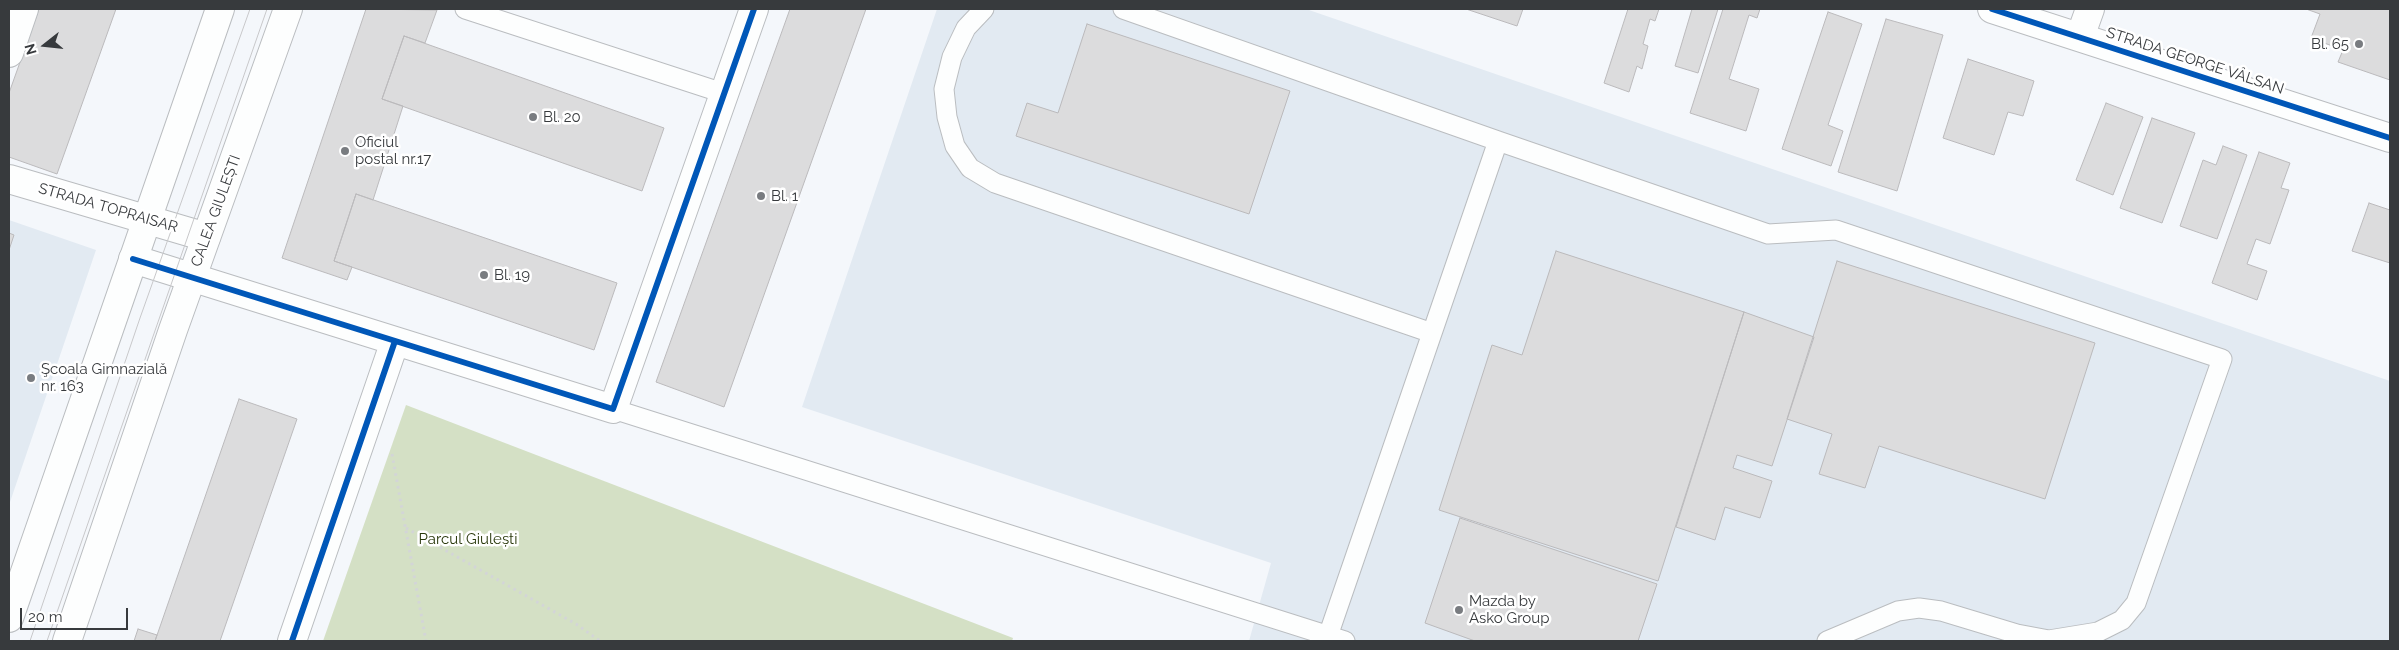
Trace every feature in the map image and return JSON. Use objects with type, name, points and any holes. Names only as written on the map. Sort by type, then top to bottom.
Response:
[{"type":"street","points":[[9,53],[24,9]]},
{"type":"street","points":[[9,618],[220,9]]},
{"type":"street","name":"CALEA GIULEȘTI","points":[[67,641],[192,276],[288,9]]},
{"type":"street","points":[[133,259],[613,409],[722,93],[754,9]]},
{"type":"street","name":"STRADA GEORGE VÂLSAN","points":[[1992,9],[2390,138]]},
{"type":"street","points":[[2080,37],[2090,9]]},
{"type":"street","name":"STRADA TOPRAISAR","points":[[9,179],[206,237]]},
{"type":"street","points":[[292,641],[395,341]]},
{"type":"lane","points":[[465,9],[722,93]]},
{"type":"lane","points":[[984,9],[966,28],[952,57],[944,89],[947,118],[955,146],[970,168],[994,184],[1432,334]]},
{"type":"lane","points":[[1123,9],[1768,234],[1836,230],[2222,359],[2136,603],[2122,620],[2098,632],[2049,640],[2017,634],[1941,611],[1919,608],[1898,611],[1828,641]]},
{"type":"lane","points":[[613,409],[1337,639],[1432,334],[1498,141]]},
{"type":"path","points":[[392,452],[426,641]]},
{"type":"path","points":[[406,527],[576,624],[600,641]]},
{"type":"shaded area","points":[[937,9],[1306,9],[2390,381],[2390,641],[1249,641],[1271,563],[802,407]]},
{"type":"shaded area","name":"Şcoala Gimnazială nr. 163","points":[[9,220],[96,250],[9,505]]},
{"type":"green space","name":"Parcul Giulești","points":[[406,405],[1013,638],[1012,641],[323,641]]},
{"type":"building","points":[[39,9],[116,9],[57,174],[9,157],[9,93]]},
{"type":"building","points":[[366,9],[437,10],[425,43],[404,36],[382,99],[403,106],[373,200],[356,194],[334,261],[352,267],[347,280],[282,258]]},
{"type":"building","name":"Bl. 1","points":[[790,9],[866,9],[724,407],[656,382]]},
{"type":"building","points":[[1466,9],[1523,9],[1517,26]]},
{"type":"building","points":[[1628,9],[1659,9],[1655,21],[1650,19],[1643,44],[1648,46],[1642,69],[1637,66],[1629,92],[1604,83]]},
{"type":"building","points":[[1692,9],[1718,9],[1698,73],[1675,66]]},
{"type":"building","points":[[1723,9],[1760,9],[1757,18],[1749,15],[1729,79],[1759,89],[1746,131],[1690,113]]},
{"type":"building","name":"Bl. 65","points":[[2306,9],[2390,9],[2390,80],[2338,62],[2343,50],[2311,38],[2320,14]]},
{"type":"building","points":[[1828,12],[1862,24],[1828,125],[1843,131],[1831,166],[1782,149]]},
{"type":"building","points":[[1886,19],[1943,35],[1897,191],[1838,172]]},
{"type":"building","points":[[1087,24],[1290,91],[1249,214],[1016,136],[1027,103],[1058,113]]},
{"type":"building","name":"Bl. 20","points":[[404,36],[664,128],[642,191],[382,99]]},
{"type":"building","points":[[1968,59],[2034,81],[2023,116],[2008,112],[1994,155],[1943,138]]},
{"type":"building","points":[[2106,103],[2143,117],[2113,195],[2076,180]]},
{"type":"building","points":[[2152,118],[2195,133],[2162,223],[2120,208]]},
{"type":"building","points":[[2223,146],[2247,155],[2217,239],[2180,226],[2203,160],[2216,165]]},
{"type":"building","points":[[2259,152],[2290,163],[2281,188],[2289,190],[2270,244],[2256,239],[2247,264],[2267,271],[2257,300],[2212,283]]},
{"type":"building","name":"Bl. 19","points":[[356,194],[617,283],[594,350],[334,261]]},
{"type":"building","points":[[2369,203],[2390,210],[2390,263],[2352,251]]},
{"type":"building","points":[[9,233],[14,235],[9,250]]},
{"type":"building","points":[[1556,251],[1744,312],[1658,581],[1439,510],[1492,345],[1522,355]]},
{"type":"building","points":[[1837,261],[2095,343],[2045,499],[1879,446],[1865,488],[1819,474],[1832,434],[1787,419]]},
{"type":"building","points":[[1744,312],[1814,337],[1772,466],[1737,455],[1733,468],[1772,481],[1760,518],[1725,507],[1715,540],[1676,527]]},
{"type":"building","points":[[239,399],[297,419],[220,641],[155,641]]},
{"type":"building","points":[[1460,518],[1657,584],[1638,641],[1475,641],[1425,623]]},
{"type":"building","points":[[138,629],[157,635],[155,641],[134,641]]},
{"type":"tram line","points":[[30,641],[140,318],[250,9]]},
{"type":"tram line","points":[[47,641],[267,9]]},
{"type":"cycle path","points":[[133,259],[613,409],[754,9]]},
{"type":"cycle path","points":[[1992,9],[2390,138]]},
{"type":"cycle path","points":[[292,641],[395,341]]},
{"type":"place","name":"Bl. 65","points":[[2359,44]]},
{"type":"place","name":"Bl. 20","points":[[533,117]]},
{"type":"place","name":"Oficiul postal nr.17","points":[[345,151]]},
{"type":"place","name":"Bl. 1","points":[[761,196]]},
{"type":"place","name":"Bl. 19","points":[[484,275]]},
{"type":"place","name":"Şcoala Gimnazială nr. 163","points":[[31,378]]},
{"type":"place","name":"Mazda by Asko Group","points":[[1459,610]]}]
